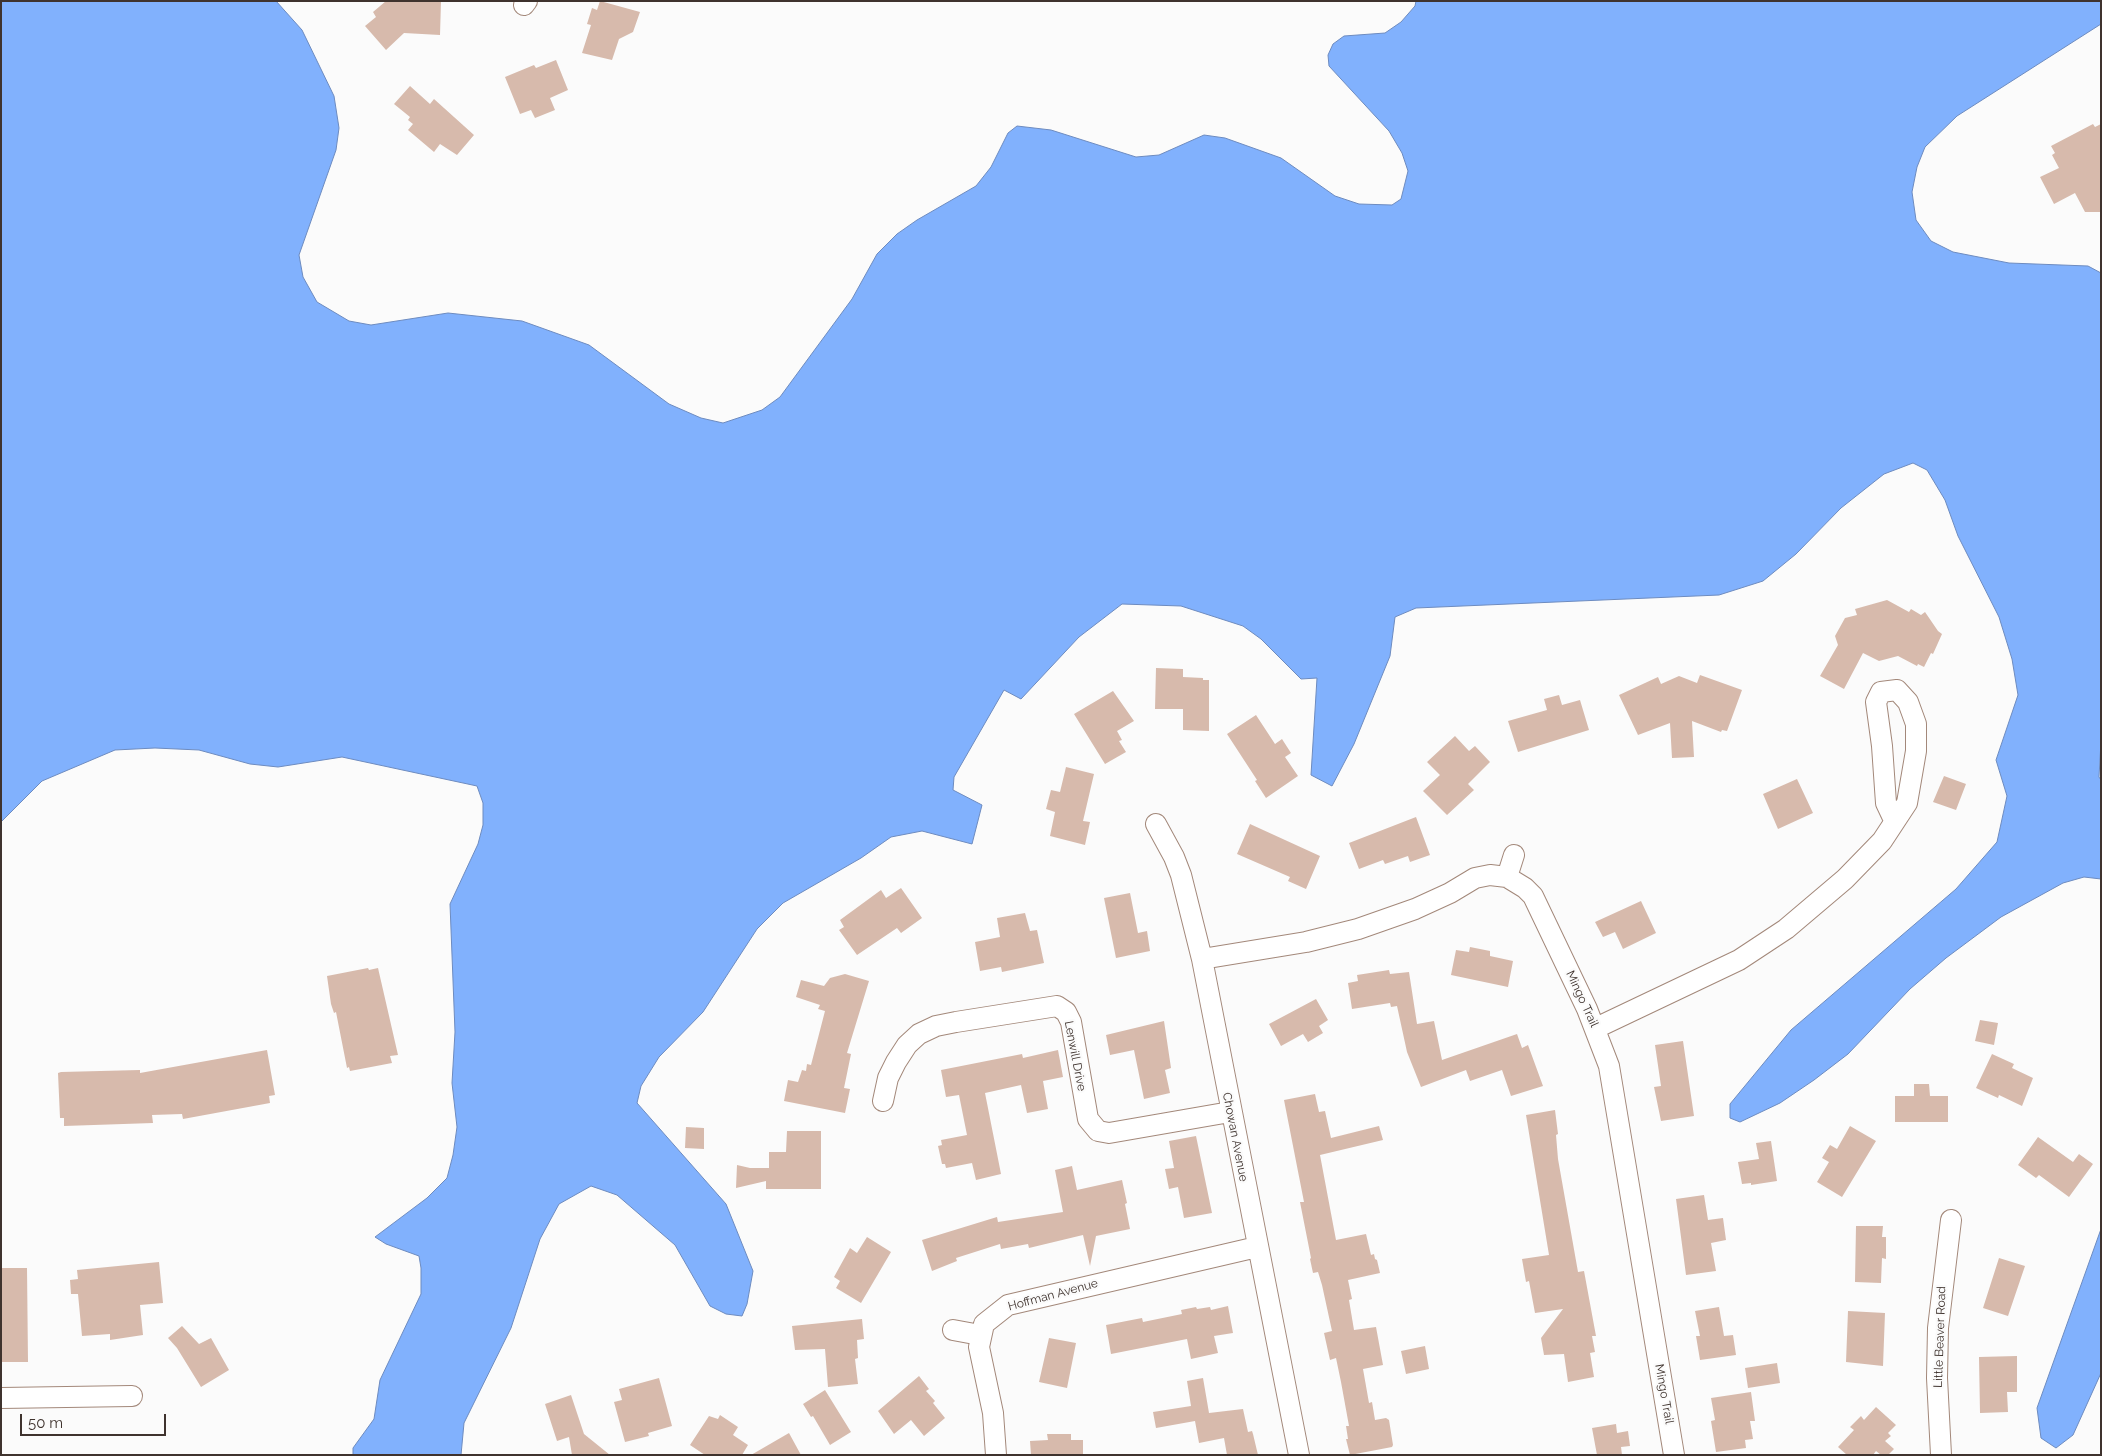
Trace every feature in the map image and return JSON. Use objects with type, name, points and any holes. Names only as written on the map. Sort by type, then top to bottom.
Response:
[{"type":"street","points":[[1596,1028],[1739,960],[1786,929],[1845,879],[1882,841],[1894,820],[1907,803],[1916,751],[1916,724],[1908,702],[1897,690],[1881,692],[1876,702],[1882,746],[1886,804],[1894,820]]},
{"type":"street","name":"Chowan Avenue","points":[[1156,824],[1174,857],[1181,875],[1202,960],[1230,1112],[1299,1455]]},
{"type":"street","points":[[1202,960],[1306,942],[1358,929],[1415,909],[1450,893],[1475,878],[1490,875],[1507,877],[1514,855]]},
{"type":"street","name":"Mingo Trail","points":[[1507,877],[1525,888],[1533,896],[1596,1028],[1609,1066],[1674,1455]]},
{"type":"street","name":"Lenwill Drive","points":[[883,1101],[888,1078],[896,1062],[907,1045],[919,1034],[936,1026],[949,1023],[1058,1006],[1066,1012],[1071,1022],[1088,1120],[1098,1131],[1109,1133],[1230,1112]]},
{"type":"street","name":"Little Beaver Road","points":[[1941,1455],[1937,1378],[1938,1328],[1942,1282],[1951,1220]]},
{"type":"street","name":"Hoffman Avenue","points":[[980,1334],[984,1324],[1008,1305],[1257,1247]]},
{"type":"street","points":[[953,1330],[980,1334],[979,1347],[993,1413],[996,1455]]},
{"type":"street","points":[[1,1398],[132,1396]]},
{"type":"water","points":[[1,1],[276,1],[302,30],[334,96],[339,128],[336,150],[299,255],[303,277],[317,302],[349,321],[371,325],[448,313],[522,321],[589,345],[669,404],[701,418],[723,423],[762,410],[780,397],[852,299],[877,254],[897,234],[917,220],[976,186],[991,167],[1008,133],[1017,126],[1051,130],[1136,157],[1159,155],[1204,135],[1225,138],[1281,158],[1335,196],[1359,204],[1392,205],[1401,199],[1408,171],[1402,153],[1389,131],[1329,66],[1328,55],[1333,44],[1344,36],[1385,33],[1401,22],[1415,6],[1416,1],[2101,1],[2101,24],[1957,116],[1925,147],[1917,167],[1912,192],[1916,220],[1931,241],[1953,252],[2009,263],[2088,266],[2101,273],[2101,742],[2099,777],[2101,780],[2101,879],[2084,877],[2063,883],[2001,917],[1946,958],[1910,989],[1848,1054],[1814,1080],[1780,1103],[1740,1122],[1730,1118],[1730,1104],[1791,1030],[1956,889],[1997,842],[2007,796],[1996,760],[2018,695],[2012,659],[1999,617],[1958,536],[1945,500],[1927,470],[1913,463],[1884,474],[1841,508],[1796,554],[1763,581],[1719,595],[1416,608],[1395,617],[1390,656],[1354,744],[1332,786],[1311,775],[1317,678],[1301,679],[1261,639],[1243,626],[1181,606],[1122,604],[1079,637],[1021,699],[1004,690],[954,777],[953,790],[982,805],[972,844],[922,831],[891,837],[861,858],[783,903],[757,929],[703,1012],[659,1057],[641,1086],[637,1103],[726,1204],[753,1271],[747,1304],[742,1316],[726,1314],[710,1306],[675,1245],[617,1195],[591,1186],[559,1204],[540,1239],[511,1328],[464,1423],[461,1455],[353,1455],[353,1448],[374,1419],[380,1380],[421,1294],[419,1256],[386,1244],[375,1237],[427,1198],[447,1178],[453,1155],[457,1127],[452,1083],[455,1032],[450,904],[478,844],[483,825],[483,803],[477,786],[342,757],[278,767],[250,764],[199,750],[155,748],[115,750],[42,781],[1,822]]},
{"type":"water","points":[[2101,1229],[2101,1373],[2073,1435],[2056,1448],[2041,1438],[2037,1408]]},
{"type":"building","points":[[386,1],[441,1],[440,35],[404,33],[386,50],[365,26],[376,17],[373,12]]},
{"type":"building","points":[[600,1],[640,12],[633,32],[619,39],[612,60],[582,53],[591,25],[587,24],[592,8],[597,10]]},
{"type":"building","points":[[556,60],[568,90],[550,98],[555,110],[535,118],[531,110],[520,114],[505,77],[534,65],[536,68]]},
{"type":"building","points":[[410,86],[430,104],[434,99],[474,135],[457,155],[440,144],[434,152],[408,130],[413,124],[408,120],[410,117],[394,104]]},
{"type":"building","points":[[2093,124],[2095,127],[2101,124],[2101,212],[2085,212],[2075,193],[2054,204],[2040,177],[2059,168],[2052,155],[2055,153],[2051,146]]},
{"type":"building","points":[[1887,600],[1909,612],[1911,609],[1921,615],[1925,612],[1942,634],[1933,654],[1931,653],[1924,667],[1918,664],[1917,666],[1898,656],[1879,661],[1863,653],[1844,689],[1820,676],[1838,645],[1835,636],[1845,618],[1857,615],[1855,609]]},
{"type":"building","points":[[1156,668],[1183,669],[1183,677],[1209,680],[1209,731],[1183,730],[1183,709],[1155,709]]},
{"type":"building","points":[[1700,675],[1742,690],[1727,731],[1722,730],[1721,732],[1692,721],[1694,757],[1672,758],[1670,723],[1638,735],[1619,695],[1658,677],[1661,684],[1679,676],[1697,683]]},
{"type":"building","points":[[1113,691],[1134,721],[1117,731],[1122,740],[1119,741],[1126,752],[1105,764],[1074,714]]},
{"type":"building","points":[[1559,695],[1562,705],[1580,700],[1589,730],[1518,752],[1508,721],[1547,710],[1544,699]]},
{"type":"building","points":[[1256,715],[1275,744],[1282,739],[1291,753],[1285,757],[1298,776],[1266,798],[1255,781],[1257,780],[1227,734]]},
{"type":"building","points":[[1455,736],[1469,751],[1475,746],[1490,762],[1468,784],[1474,790],[1447,815],[1423,791],[1440,775],[1427,762]]},
{"type":"building","points":[[1066,767],[1094,774],[1083,821],[1090,822],[1085,845],[1050,836],[1055,812],[1046,809],[1051,790],[1060,792]]},
{"type":"building","points":[[1944,776],[1966,784],[1956,810],[1933,802]]},
{"type":"building","points":[[1797,779],[1813,813],[1778,829],[1763,794]]},
{"type":"building","points":[[1416,817],[1430,855],[1410,862],[1408,856],[1385,864],[1383,860],[1359,869],[1349,843]]},
{"type":"building","points":[[1250,824],[1320,856],[1306,889],[1288,881],[1290,877],[1237,854]]},
{"type":"building","points":[[901,888],[922,918],[901,933],[897,928],[857,955],[839,930],[844,927],[840,920],[881,890],[886,898]]},
{"type":"building","points":[[1130,893],[1138,933],[1147,931],[1150,951],[1116,958],[1104,898]]},
{"type":"building","points":[[1641,901],[1656,933],[1623,949],[1615,932],[1603,937],[1595,922]]},
{"type":"building","points":[[1025,913],[1030,931],[1037,930],[1044,963],[1002,972],[1001,967],[980,971],[975,942],[1000,937],[997,918]]},
{"type":"building","points":[[1470,947],[1490,951],[1490,956],[1513,961],[1508,987],[1451,975],[1456,950],[1469,952]]},
{"type":"building","points":[[368,968],[369,970],[378,968],[398,1055],[390,1056],[392,1063],[350,1071],[349,1067],[347,1068],[336,1012],[334,1013],[331,1004],[327,976]]},
{"type":"building","points":[[1389,970],[1390,974],[1409,972],[1417,1024],[1434,1021],[1442,1060],[1517,1034],[1522,1048],[1528,1045],[1543,1086],[1511,1096],[1502,1070],[1470,1081],[1466,1070],[1421,1087],[1407,1052],[1397,1006],[1391,1007],[1390,1003],[1352,1009],[1348,983],[1358,981],[1357,975]]},
{"type":"building","points":[[845,974],[869,981],[847,1053],[851,1054],[844,1088],[850,1089],[845,1113],[784,1101],[788,1080],[798,1082],[802,1070],[806,1071],[807,1064],[811,1065],[825,1011],[818,1009],[820,1005],[796,997],[801,980],[824,986],[830,978]]},
{"type":"building","points":[[1316,999],[1328,1020],[1319,1026],[1323,1033],[1308,1042],[1303,1034],[1281,1046],[1269,1024]]},
{"type":"building","points":[[1980,1020],[1998,1023],[1994,1045],[1975,1041]]},
{"type":"building","points":[[1164,1021],[1171,1068],[1165,1070],[1170,1093],[1144,1099],[1134,1050],[1110,1055],[1106,1035]]},
{"type":"building","points":[[1683,1041],[1694,1116],[1661,1121],[1654,1087],[1661,1086],[1655,1045]]},
{"type":"building","points":[[267,1050],[275,1095],[269,1096],[270,1103],[183,1119],[182,1114],[152,1115],[153,1123],[64,1126],[64,1118],[60,1118],[58,1073],[61,1072],[140,1070],[140,1073]]},
{"type":"building","points":[[1058,1050],[1063,1077],[1043,1081],[1048,1109],[1027,1113],[1021,1085],[985,1093],[1001,1174],[976,1180],[972,1163],[946,1168],[945,1164],[942,1164],[938,1146],[942,1145],[941,1140],[967,1135],[959,1095],[946,1097],[941,1070],[1022,1054],[1023,1058]]},
{"type":"building","points":[[1992,1054],[2014,1064],[2012,1068],[2033,1078],[2022,1106],[1999,1095],[1998,1098],[1976,1088]]},
{"type":"building","points":[[1914,1084],[1929,1084],[1930,1096],[1948,1096],[1948,1122],[1895,1122],[1895,1096],[1914,1096]]},
{"type":"building","points":[[1315,1094],[1319,1112],[1325,1111],[1331,1138],[1379,1126],[1383,1140],[1320,1155],[1336,1240],[1366,1234],[1371,1255],[1374,1254],[1377,1260],[1380,1273],[1348,1280],[1352,1299],[1349,1300],[1354,1330],[1376,1327],[1383,1365],[1363,1369],[1369,1403],[1372,1402],[1375,1420],[1386,1418],[1389,1420],[1393,1445],[1392,1447],[1350,1455],[1346,1439],[1348,1439],[1346,1426],[1349,1426],[1336,1358],[1330,1360],[1324,1333],[1332,1331],[1322,1285],[1318,1272],[1313,1273],[1310,1259],[1300,1202],[1304,1202],[1284,1100]]},
{"type":"building","points":[[1555,1110],[1558,1134],[1556,1135],[1558,1159],[1578,1272],[1584,1271],[1596,1336],[1592,1336],[1595,1352],[1590,1353],[1594,1377],[1568,1382],[1564,1354],[1544,1355],[1541,1338],[1563,1309],[1535,1313],[1529,1281],[1526,1282],[1522,1259],[1549,1255],[1526,1115]]},
{"type":"building","points":[[1850,1126],[1876,1141],[1842,1197],[1817,1182],[1829,1162],[1822,1158],[1830,1145],[1837,1149]]},
{"type":"building","points":[[686,1127],[704,1128],[704,1149],[685,1148]]},
{"type":"building","points":[[787,1131],[821,1131],[821,1189],[766,1189],[766,1181],[736,1188],[737,1165],[750,1168],[769,1168],[769,1152],[786,1152]]},
{"type":"building","points":[[1196,1136],[1212,1213],[1184,1218],[1178,1187],[1169,1189],[1165,1169],[1174,1168],[1169,1141]]},
{"type":"building","points":[[2038,1137],[2073,1162],[2079,1154],[2093,1164],[2069,1197],[2039,1175],[2036,1178],[2018,1165]]},
{"type":"building","points":[[1771,1141],[1777,1181],[1751,1185],[1751,1183],[1742,1184],[1738,1162],[1759,1159],[1756,1143]]},
{"type":"building","points":[[1072,1166],[1077,1190],[1122,1180],[1127,1203],[1125,1204],[1130,1229],[1096,1236],[1090,1266],[1083,1235],[1029,1248],[1028,1244],[1001,1249],[1000,1244],[956,1258],[957,1261],[932,1271],[922,1240],[997,1217],[998,1222],[1063,1212],[1055,1170]]},
{"type":"building","points":[[1704,1195],[1708,1220],[1723,1218],[1726,1240],[1711,1243],[1716,1271],[1686,1275],[1676,1199]]},
{"type":"building","points":[[1856,1226],[1883,1226],[1882,1237],[1886,1237],[1886,1259],[1882,1258],[1881,1283],[1855,1282]]},
{"type":"building","points":[[867,1237],[891,1252],[861,1303],[836,1288],[840,1281],[834,1277],[850,1248],[857,1253]]},
{"type":"building","points":[[1999,1258],[2025,1266],[2008,1316],[1983,1308]]},
{"type":"building","points":[[159,1262],[163,1303],[140,1305],[143,1335],[110,1340],[110,1334],[82,1336],[78,1294],[71,1294],[70,1280],[78,1279],[77,1270]]},
{"type":"building","points":[[1,1268],[27,1268],[28,1362],[1,1362]]},
{"type":"building","points":[[1228,1306],[1233,1333],[1214,1336],[1218,1353],[1191,1359],[1187,1339],[1111,1354],[1106,1325],[1142,1318],[1143,1322],[1182,1314],[1181,1310],[1196,1307],[1197,1309],[1210,1307],[1211,1310]]},
{"type":"building","points":[[1719,1307],[1724,1336],[1733,1335],[1736,1355],[1700,1360],[1696,1336],[1700,1336],[1695,1311]]},
{"type":"building","points":[[1848,1311],[1885,1313],[1883,1366],[1846,1362]]},
{"type":"building","points":[[862,1319],[864,1339],[857,1340],[858,1358],[855,1359],[858,1384],[828,1387],[825,1349],[795,1350],[792,1326]]},
{"type":"building","points":[[182,1326],[199,1344],[211,1338],[229,1370],[201,1387],[177,1348],[168,1338]]},
{"type":"building","points":[[1049,1338],[1076,1343],[1067,1388],[1039,1382]]},
{"type":"building","points":[[1425,1346],[1429,1369],[1406,1374],[1401,1351]]},
{"type":"building","points":[[2017,1356],[2017,1392],[2007,1392],[2008,1412],[1980,1413],[1979,1357]]},
{"type":"building","points":[[1777,1363],[1780,1383],[1748,1388],[1745,1368]]},
{"type":"building","points":[[919,1376],[929,1389],[926,1391],[935,1401],[933,1403],[945,1418],[924,1436],[911,1420],[894,1434],[878,1411]]},
{"type":"building","points":[[659,1378],[672,1426],[648,1433],[649,1436],[625,1442],[614,1402],[622,1400],[619,1389]]},
{"type":"building","points":[[1203,1378],[1209,1413],[1243,1409],[1248,1432],[1252,1431],[1258,1455],[1227,1455],[1224,1438],[1199,1443],[1195,1421],[1156,1428],[1153,1412],[1191,1406],[1187,1381]]},
{"type":"building","points":[[825,1390],[851,1432],[830,1445],[813,1416],[811,1417],[803,1404]]},
{"type":"building","points":[[1751,1392],[1755,1421],[1750,1421],[1753,1439],[1745,1440],[1746,1448],[1716,1452],[1711,1421],[1715,1420],[1711,1398]]},
{"type":"building","points":[[571,1395],[584,1434],[610,1455],[572,1455],[569,1437],[557,1441],[545,1404]]},
{"type":"building","points":[[1876,1407],[1896,1425],[1888,1433],[1891,1436],[1885,1441],[1894,1449],[1888,1455],[1881,1455],[1876,1451],[1873,1455],[1847,1455],[1838,1447],[1854,1430],[1850,1427],[1861,1416],[1864,1420]]},
{"type":"building","points":[[720,1415],[738,1427],[733,1435],[748,1445],[742,1455],[705,1455],[690,1445],[709,1416],[718,1419]]},
{"type":"building","points":[[1616,1424],[1617,1433],[1628,1431],[1630,1446],[1621,1447],[1622,1455],[1597,1455],[1592,1428]]},
{"type":"building","points":[[789,1433],[801,1455],[751,1455]]},
{"type":"building","points":[[1047,1434],[1071,1434],[1071,1440],[1083,1440],[1083,1455],[1031,1455],[1030,1441],[1048,1440]]}]
